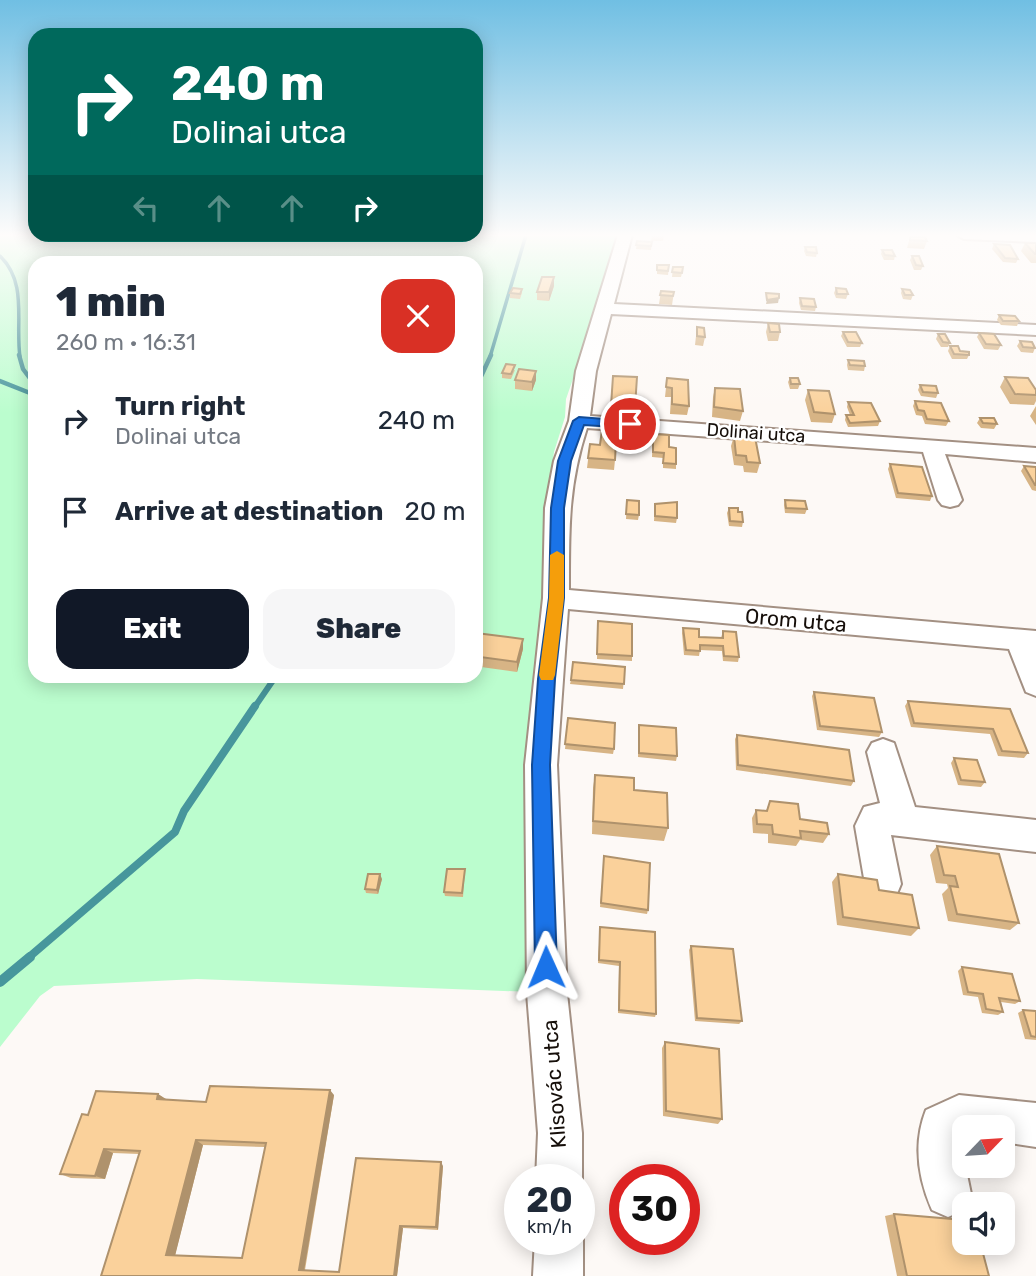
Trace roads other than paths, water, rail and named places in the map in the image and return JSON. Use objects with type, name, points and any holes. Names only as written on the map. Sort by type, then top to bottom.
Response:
[{"type":"street","name":"Klisovác utca","points":[[559,1164],[560,1133],[547,993],[541,765],[556,598],[557,508],[565,461],[580,413],[586,372],[608,295]]},
{"type":"street","points":[[604,310],[621,308],[1036,330]]},
{"type":"street","name":"Dolinai utca","points":[[580,413],[1036,455]]},
{"type":"street","points":[[932,446],[950,500]]},
{"type":"street","name":"Orom utca","points":[[556,598],[1028,640]]},
{"type":"street","points":[[1028,640],[1036,684]]},
{"type":"street","points":[[883,752],[902,822]]},
{"type":"street","points":[[883,884],[872,826],[876,818],[1036,836]]},
{"type":"street","points":[[948,1194],[940,1155],[942,1126],[959,1117],[1036,1125]]},
{"type":"street","points":[[558,1276],[559,1255]]},
{"type":"waterway","points":[[18,295],[20,357]]},
{"type":"waterway","points":[[490,357],[508,295]]},
{"type":"waterway","points":[[19,355],[28,376]]},
{"type":"waterway","points":[[483,372],[491,355]]},
{"type":"waterway","points":[[0,381],[28,392]]},
{"type":"waterway","points":[[254,708],[271,683]]},
{"type":"waterway","points":[[28,958],[175,832],[184,811],[255,706]]},
{"type":"waterway","points":[[0,982],[30,957]]}]
